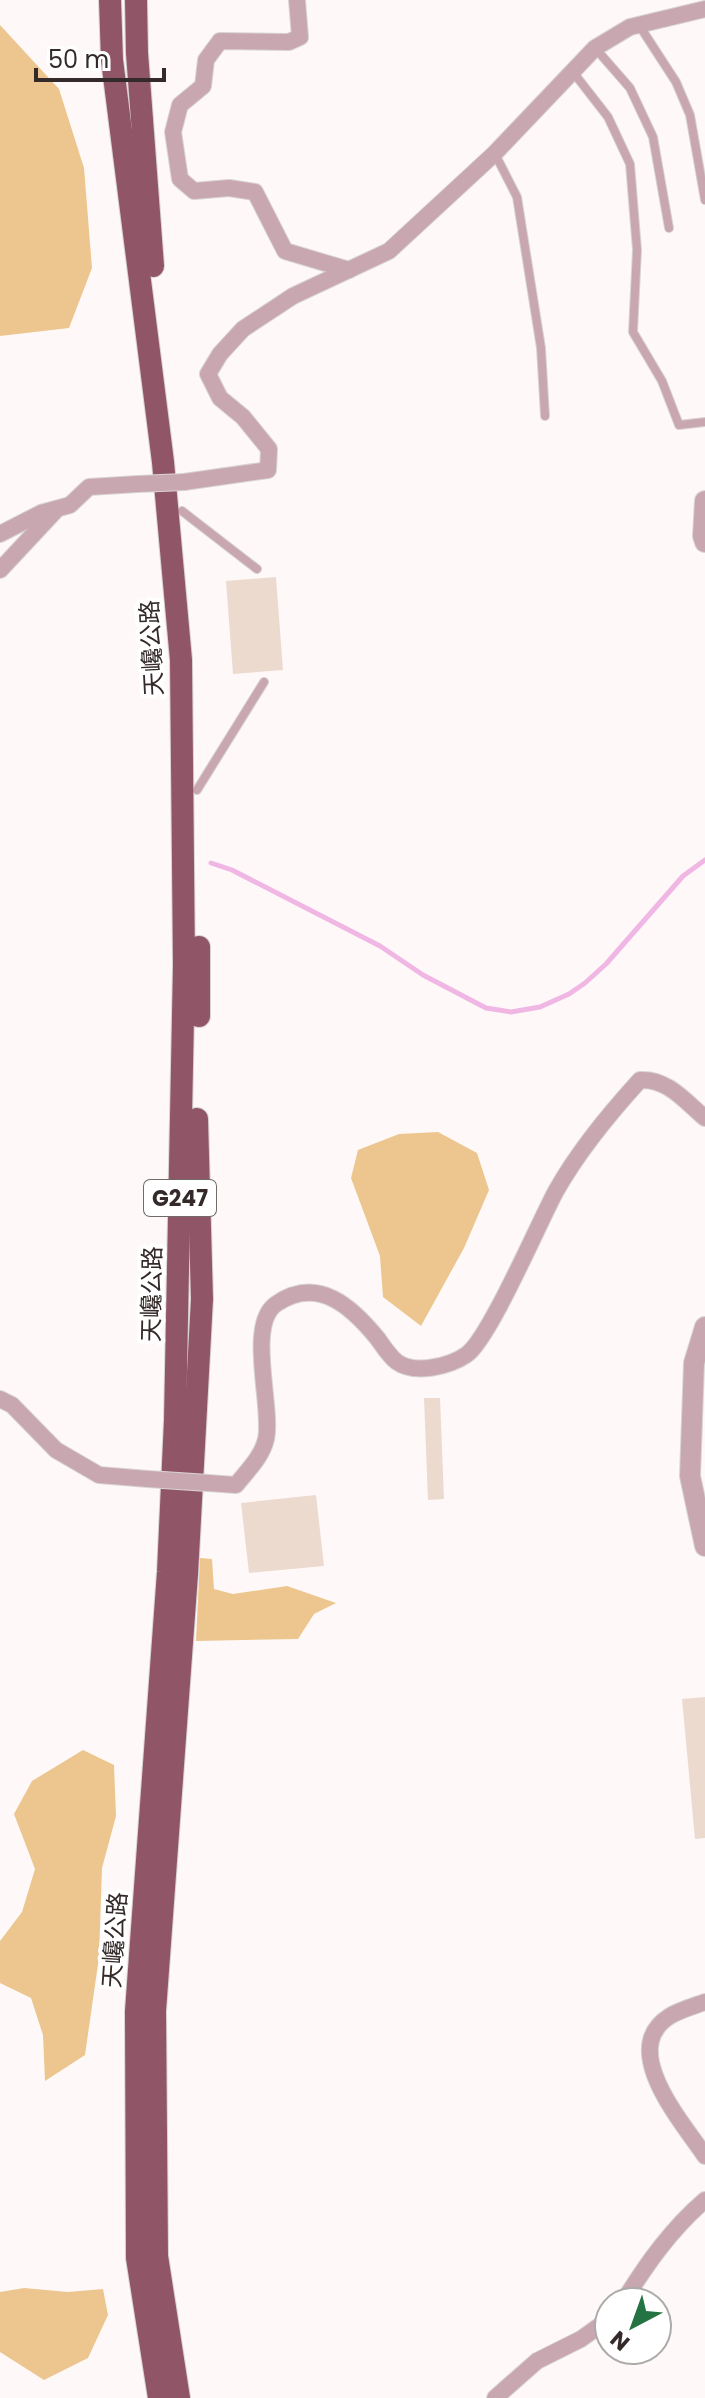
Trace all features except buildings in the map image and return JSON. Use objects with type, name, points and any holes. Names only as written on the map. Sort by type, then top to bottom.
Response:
[{"type":"highway","name":"天巉公路","points":[[110,0],[112,60],[163,462],[181,660],[184,965],[175,1420],[168,1572],[136,2011],[137,2258],[159,2398]]},
{"type":"highway","name":"天巉公路","points":[[136,0],[149,234],[182,511],[197,790],[200,977],[197,1142],[202,1299],[187,1574],[155,2011],[157,2256],[179,2398]]},
{"type":"street","points":[[297,0],[300,37],[289,42],[220,41],[206,60],[203,86],[180,105],[173,132],[180,179],[194,191],[229,188],[255,192],[285,251],[349,270]]},
{"type":"street","points":[[0,534],[41,513],[70,505],[89,487],[184,482],[268,470],[269,449],[243,417],[220,398],[208,374],[220,354],[243,329],[293,296],[389,251],[494,154],[595,48],[638,25],[705,9]]},
{"type":"street","points":[[705,501],[705,542]]},
{"type":"street","points":[[0,570],[58,508]]},
{"type":"street","points":[[0,1399],[12,1405],[56,1450],[99,1475],[236,1485],[261,1454],[267,1436],[261,1341],[267,1316],[275,1305],[299,1294],[325,1294],[337,1299],[366,1324],[397,1363],[423,1369],[460,1359],[471,1352],[491,1319],[557,1188],[604,1119],[640,1080],[653,1079],[665,1085],[705,1118]]},
{"type":"street","points":[[705,1327],[694,1363],[690,1476],[705,1546]]},
{"type":"street","points":[[705,2002],[669,2017],[657,2030],[651,2047],[650,2065],[656,2082],[705,2156]]},
{"type":"street","points":[[633,2286],[649,2261],[705,2200]]},
{"type":"street","points":[[495,2398],[537,2361],[593,2330]]},
{"type":"lane","points":[[638,25],[676,82],[690,115],[705,200]]},
{"type":"lane","points":[[595,48],[630,88],[653,137],[669,228]]},
{"type":"lane","points":[[573,72],[608,117],[630,164],[637,250],[633,332],[662,381],[679,425],[705,422]]},
{"type":"lane","points":[[494,154],[517,197],[541,348],[545,416]]},
{"type":"lane","points":[[182,511],[257,569]]},
{"type":"lane","points":[[197,790],[264,682]]},
{"type":"shaded area","points":[[0,25],[59,89],[84,168],[92,268],[69,328],[0,336]]},
{"type":"shaded area","points":[[438,1132],[477,1153],[489,1190],[464,1248],[421,1326],[383,1297],[380,1256],[351,1178],[358,1150],[399,1134]]},
{"type":"shaded area","points":[[200,1558],[212,1559],[214,1589],[233,1594],[287,1586],[336,1603],[314,1614],[298,1639],[196,1641]]},
{"type":"shaded area","points":[[83,1750],[114,1765],[116,1816],[102,1868],[99,1957],[85,2055],[45,2081],[43,2035],[31,1998],[0,1983],[0,1941],[22,1912],[35,1869],[14,1814],[32,1781]]},
{"type":"shaded area","points":[[24,2288],[68,2292],[103,2289],[108,2315],[88,2358],[44,2380],[0,2352],[0,2292]]},
{"type":"waterway","points":[[211,863],[232,870],[380,946],[423,975],[486,1008],[511,1012],[540,1007],[585,983],[606,964],[683,876],[705,860]]}]
